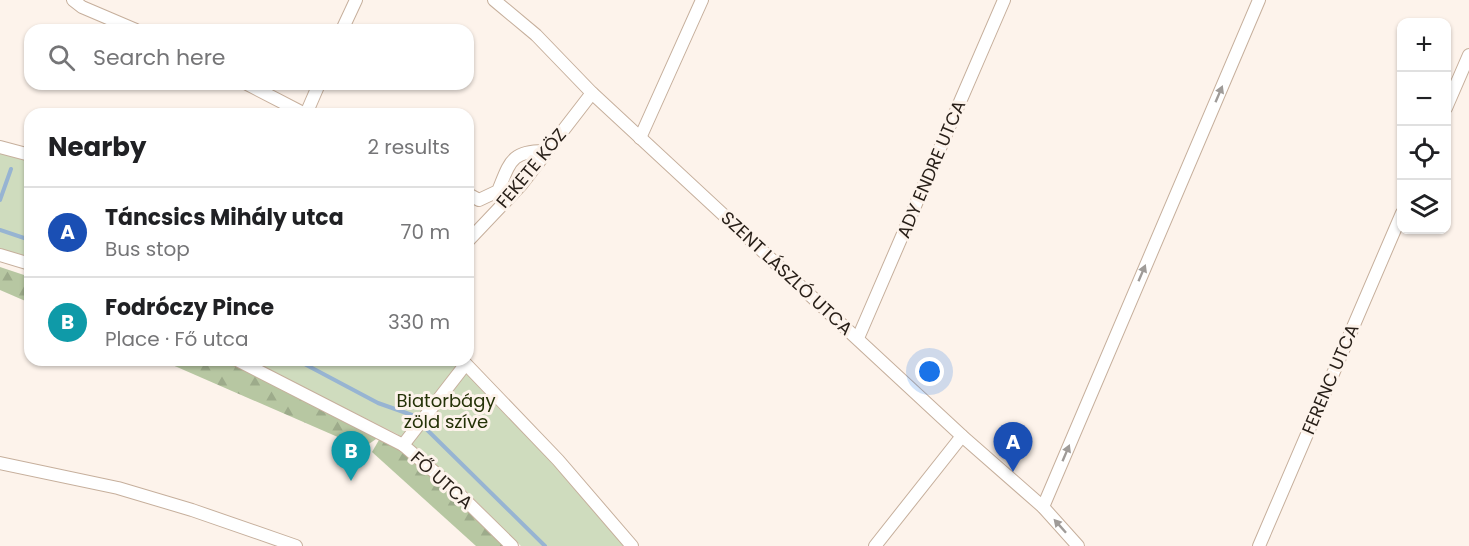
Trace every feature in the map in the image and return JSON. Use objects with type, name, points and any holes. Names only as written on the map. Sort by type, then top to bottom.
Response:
[{"type":"street","points":[[73,0],[82,7],[122,24]]},
{"type":"street","points":[[345,24],[356,0]]},
{"type":"street","name":"SZENT LÁSZLÓ UTCA","points":[[494,0],[536,35],[592,93],[962,436],[1043,507],[1078,546]]},
{"type":"street","points":[[640,138],[702,0]]},
{"type":"street","name":"ADY ENDRE UTCA","points":[[858,339],[1004,0]]},
{"type":"street","points":[[1043,507],[1259,0]]},
{"type":"street","points":[[1451,96],[1469,55]]},
{"type":"street","points":[[259,90],[293,108]]},
{"type":"street","points":[[308,108],[316,90]]},
{"type":"street","name":"FEKETE KÖZ","points":[[474,235],[520,185],[592,93]]},
{"type":"street","points":[[0,147],[24,153]]},
{"type":"street","points":[[474,198],[479,200],[498,191],[511,161],[528,151],[546,151]]},
{"type":"street","name":"FERENC UTCA","points":[[1259,546],[1397,222]]},
{"type":"street","points":[[0,255],[24,262]]},
{"type":"street","name":"FŐ UTCA","points":[[249,366],[403,445],[452,487],[512,546]]},
{"type":"street","points":[[403,445],[461,366]]},
{"type":"street","points":[[468,366],[558,460],[632,546]]},
{"type":"street","points":[[875,546],[962,436]]},
{"type":"street","points":[[0,463],[118,488],[192,510],[296,546]]},
{"type":"green space","points":[[0,152],[24,159],[24,257],[0,248]]},
{"type":"green space","points":[[0,267],[24,275],[24,300],[0,290]]},
{"type":"green space","points":[[175,366],[236,366],[379,437],[363,448]]},
{"type":"green space","name":"Biatorbágy zöld szíve","points":[[260,366],[472,366],[631,546],[521,546],[454,479],[397,434]]},
{"type":"green space","points":[[383,433],[509,546],[476,546],[372,452]]},
{"type":"waterway","points":[[0,200],[11,169]]},
{"type":"waterway","points":[[0,230],[24,238]]},
{"type":"waterway","points":[[308,366],[378,403],[412,415],[545,546]]},
{"type":"place","name":"Táncsics Mihály utca","points":[[1013,472]]},
{"type":"place","name":"Fodróczy Pince","points":[[351,481]]}]
